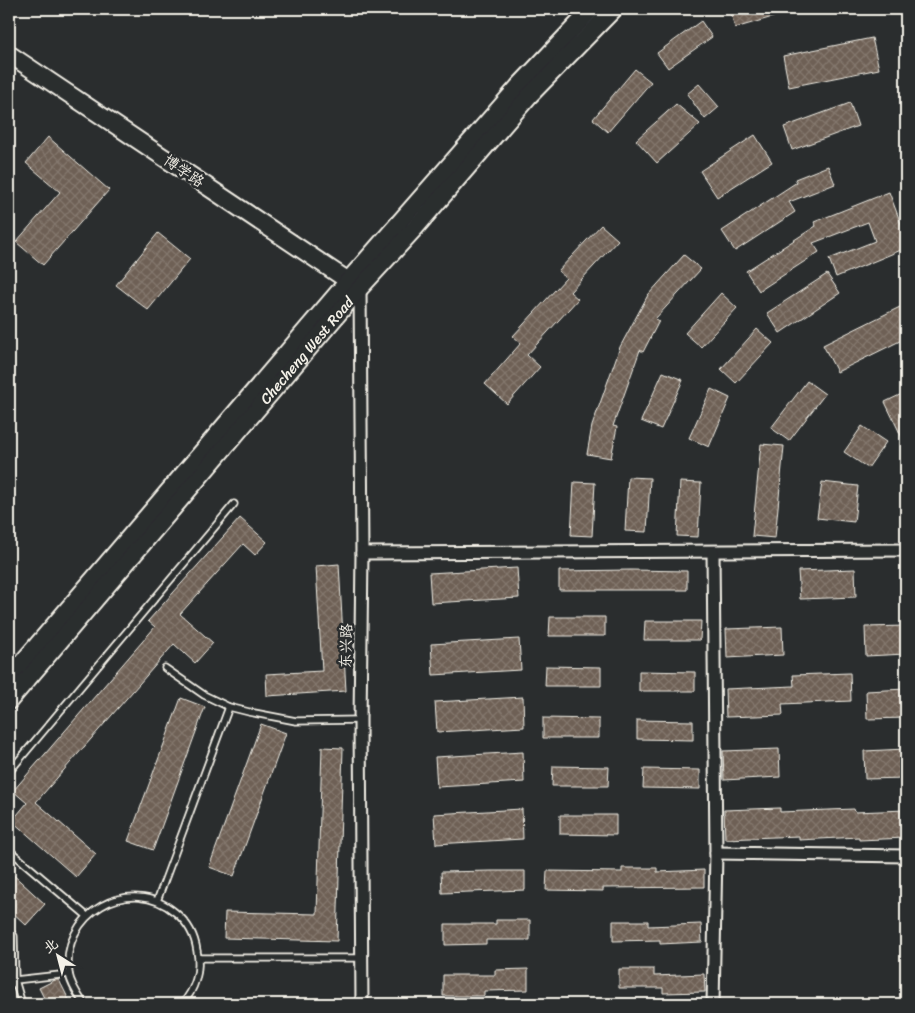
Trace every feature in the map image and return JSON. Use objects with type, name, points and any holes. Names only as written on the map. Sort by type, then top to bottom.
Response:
[{"type":"main road","name":"Checheng West Road","points":[[9,701],[518,87],[592,9]]},
{"type":"main road","name":"Checheng West Road","points":[[9,678],[354,285],[422,220],[528,96],[614,9]]},
{"type":"main road","name":"博学路","points":[[9,54],[354,285]]},
{"type":"street","name":"东兴路","points":[[354,285],[362,553],[360,720],[362,1004]]},
{"type":"street","points":[[362,553],[906,550]]},
{"type":"street","points":[[713,552],[716,853],[713,1004]]},
{"type":"street","points":[[716,853],[906,856]]},
{"type":"lane","points":[[9,772],[234,504]]},
{"type":"lane","points":[[165,668],[204,695],[228,707],[296,721],[360,720]]},
{"type":"lane","points":[[157,901],[228,707]]},
{"type":"lane","points":[[9,850],[87,916]]},
{"type":"lane","points":[[84,1004],[75,990],[70,974],[69,953],[75,933],[87,916],[99,907],[112,900],[135,897],[157,901],[170,908],[186,923],[196,943],[198,972],[193,987],[182,1004]]},
{"type":"lane","points":[[9,931],[14,936],[15,980],[22,1004]]},
{"type":"lane","points":[[198,958],[362,958]]},
{"type":"lane","points":[[9,987],[15,980],[70,974]]},
{"type":"building","points":[[730,9],[789,9],[790,12],[735,28]]},
{"type":"building","points":[[701,21],[712,37],[668,68],[657,53]]},
{"type":"building","points":[[872,38],[879,69],[789,87],[783,56]]},
{"type":"building","points":[[635,69],[651,82],[608,132],[593,119]]},
{"type":"building","points":[[699,84],[719,107],[705,119],[687,94]]},
{"type":"building","points":[[850,103],[858,126],[792,150],[784,127]]},
{"type":"building","points":[[676,104],[700,124],[657,163],[636,140]]},
{"type":"building","points":[[755,135],[772,162],[717,197],[700,171]]},
{"type":"building","points":[[48,137],[109,190],[43,265],[16,242],[60,192],[26,163]]},
{"type":"building","points":[[828,166],[835,184],[789,202],[795,212],[735,251],[722,231],[797,182],[795,179]]},
{"type":"building","points":[[889,192],[903,229],[906,227],[906,248],[836,277],[829,259],[875,241],[868,222],[813,243],[819,252],[759,291],[746,271],[816,226],[814,222]]},
{"type":"building","points":[[601,225],[618,240],[570,292],[578,299],[527,355],[540,367],[507,404],[485,384],[521,343],[513,336],[566,278],[558,271]]},
{"type":"building","points":[[158,233],[190,259],[148,310],[116,285]]},
{"type":"building","points":[[684,255],[701,269],[655,319],[659,321],[643,352],[640,350],[613,426],[617,427],[611,458],[587,454],[592,426],[620,347],[648,295]]},
{"type":"building","points":[[827,274],[840,293],[780,333],[767,313]]},
{"type":"building","points":[[721,293],[737,308],[701,347],[685,333]]},
{"type":"building","points":[[906,304],[906,338],[837,372],[823,345]]},
{"type":"building","points":[[757,329],[773,343],[736,383],[721,369]]},
{"type":"building","points":[[663,372],[683,380],[661,429],[641,421]]},
{"type":"building","points":[[807,381],[825,394],[789,441],[771,428]]},
{"type":"building","points":[[711,389],[730,398],[709,447],[689,438]]},
{"type":"building","points":[[906,392],[906,446],[885,402]]},
{"type":"building","points":[[862,426],[886,442],[868,468],[844,452]]},
{"type":"building","points":[[761,444],[784,446],[775,538],[752,536]]},
{"type":"building","points":[[628,477],[650,478],[647,532],[625,531]]},
{"type":"building","points":[[574,482],[595,483],[592,536],[571,535]]},
{"type":"building","points":[[680,482],[701,483],[698,537],[677,536]]},
{"type":"building","points":[[822,482],[858,486],[854,522],[817,518]]},
{"type":"building","points":[[240,518],[267,542],[255,555],[243,544],[180,614],[213,643],[195,663],[174,644],[36,802],[96,854],[76,877],[12,821],[27,803],[13,791],[155,627],[148,621]]},
{"type":"building","points":[[339,564],[346,691],[267,696],[266,674],[322,671],[316,566]]},
{"type":"building","points":[[517,568],[519,598],[431,603],[429,573]]},
{"type":"building","points":[[855,569],[856,597],[800,599],[798,571]]},
{"type":"building","points":[[559,571],[687,571],[687,590],[559,590]]},
{"type":"building","points":[[550,617],[605,617],[605,636],[549,636]]},
{"type":"building","points":[[645,621],[701,621],[700,640],[644,640]]},
{"type":"building","points":[[906,626],[906,654],[866,656],[865,627]]},
{"type":"building","points":[[782,627],[783,655],[727,658],[726,629]]},
{"type":"building","points":[[519,639],[521,670],[433,675],[431,644]]},
{"type":"building","points":[[546,666],[601,667],[601,686],[545,686]]},
{"type":"building","points":[[639,671],[695,672],[695,691],[639,691]]},
{"type":"building","points":[[850,673],[851,701],[782,704],[783,715],[726,717],[725,689],[794,686],[793,675]]},
{"type":"building","points":[[906,689],[906,718],[867,719],[866,691]]},
{"type":"building","points":[[523,697],[524,727],[437,732],[435,702]]},
{"type":"building","points":[[181,698],[205,707],[153,850],[128,841]]},
{"type":"building","points":[[543,718],[599,719],[599,738],[543,738]]},
{"type":"building","points":[[637,720],[693,721],[693,740],[637,739]]},
{"type":"building","points":[[261,724],[286,733],[234,876],[209,867]]},
{"type":"building","points":[[322,747],[343,748],[337,941],[224,938],[225,912],[317,914]]},
{"type":"building","points":[[779,749],[780,777],[724,780],[723,751]]},
{"type":"building","points":[[906,749],[906,778],[865,779],[864,751]]},
{"type":"building","points":[[523,752],[524,782],[437,787],[435,757]]},
{"type":"building","points":[[553,766],[609,767],[608,786],[552,786]]},
{"type":"building","points":[[644,769],[700,770],[700,789],[643,788]]},
{"type":"building","points":[[780,808],[780,812],[854,809],[855,812],[906,810],[906,838],[859,840],[859,837],[799,840],[799,836],[725,839],[724,810]]},
{"type":"building","points":[[522,809],[523,839],[436,844],[434,814]]},
{"type":"building","points":[[560,815],[616,815],[616,835],[560,834]]},
{"type":"building","points":[[622,868],[657,868],[657,872],[704,870],[704,887],[603,888],[603,891],[546,890],[547,871],[622,872]]},
{"type":"building","points":[[9,871],[45,904],[26,925],[9,909]]},
{"type":"building","points":[[525,871],[525,890],[442,893],[441,872]]},
{"type":"building","points":[[496,920],[530,920],[530,940],[486,940],[486,944],[445,945],[445,924],[496,924]]},
{"type":"building","points":[[613,921],[648,921],[648,926],[701,924],[702,942],[660,944],[660,940],[613,941]]},
{"type":"building","points":[[528,969],[528,990],[484,991],[484,996],[443,996],[443,975],[495,975],[495,970]]},
{"type":"building","points":[[619,969],[654,969],[654,976],[704,974],[705,992],[663,993],[663,988],[619,988]]},
{"type":"building","points":[[59,980],[71,1004],[47,1004],[39,988]]}]
